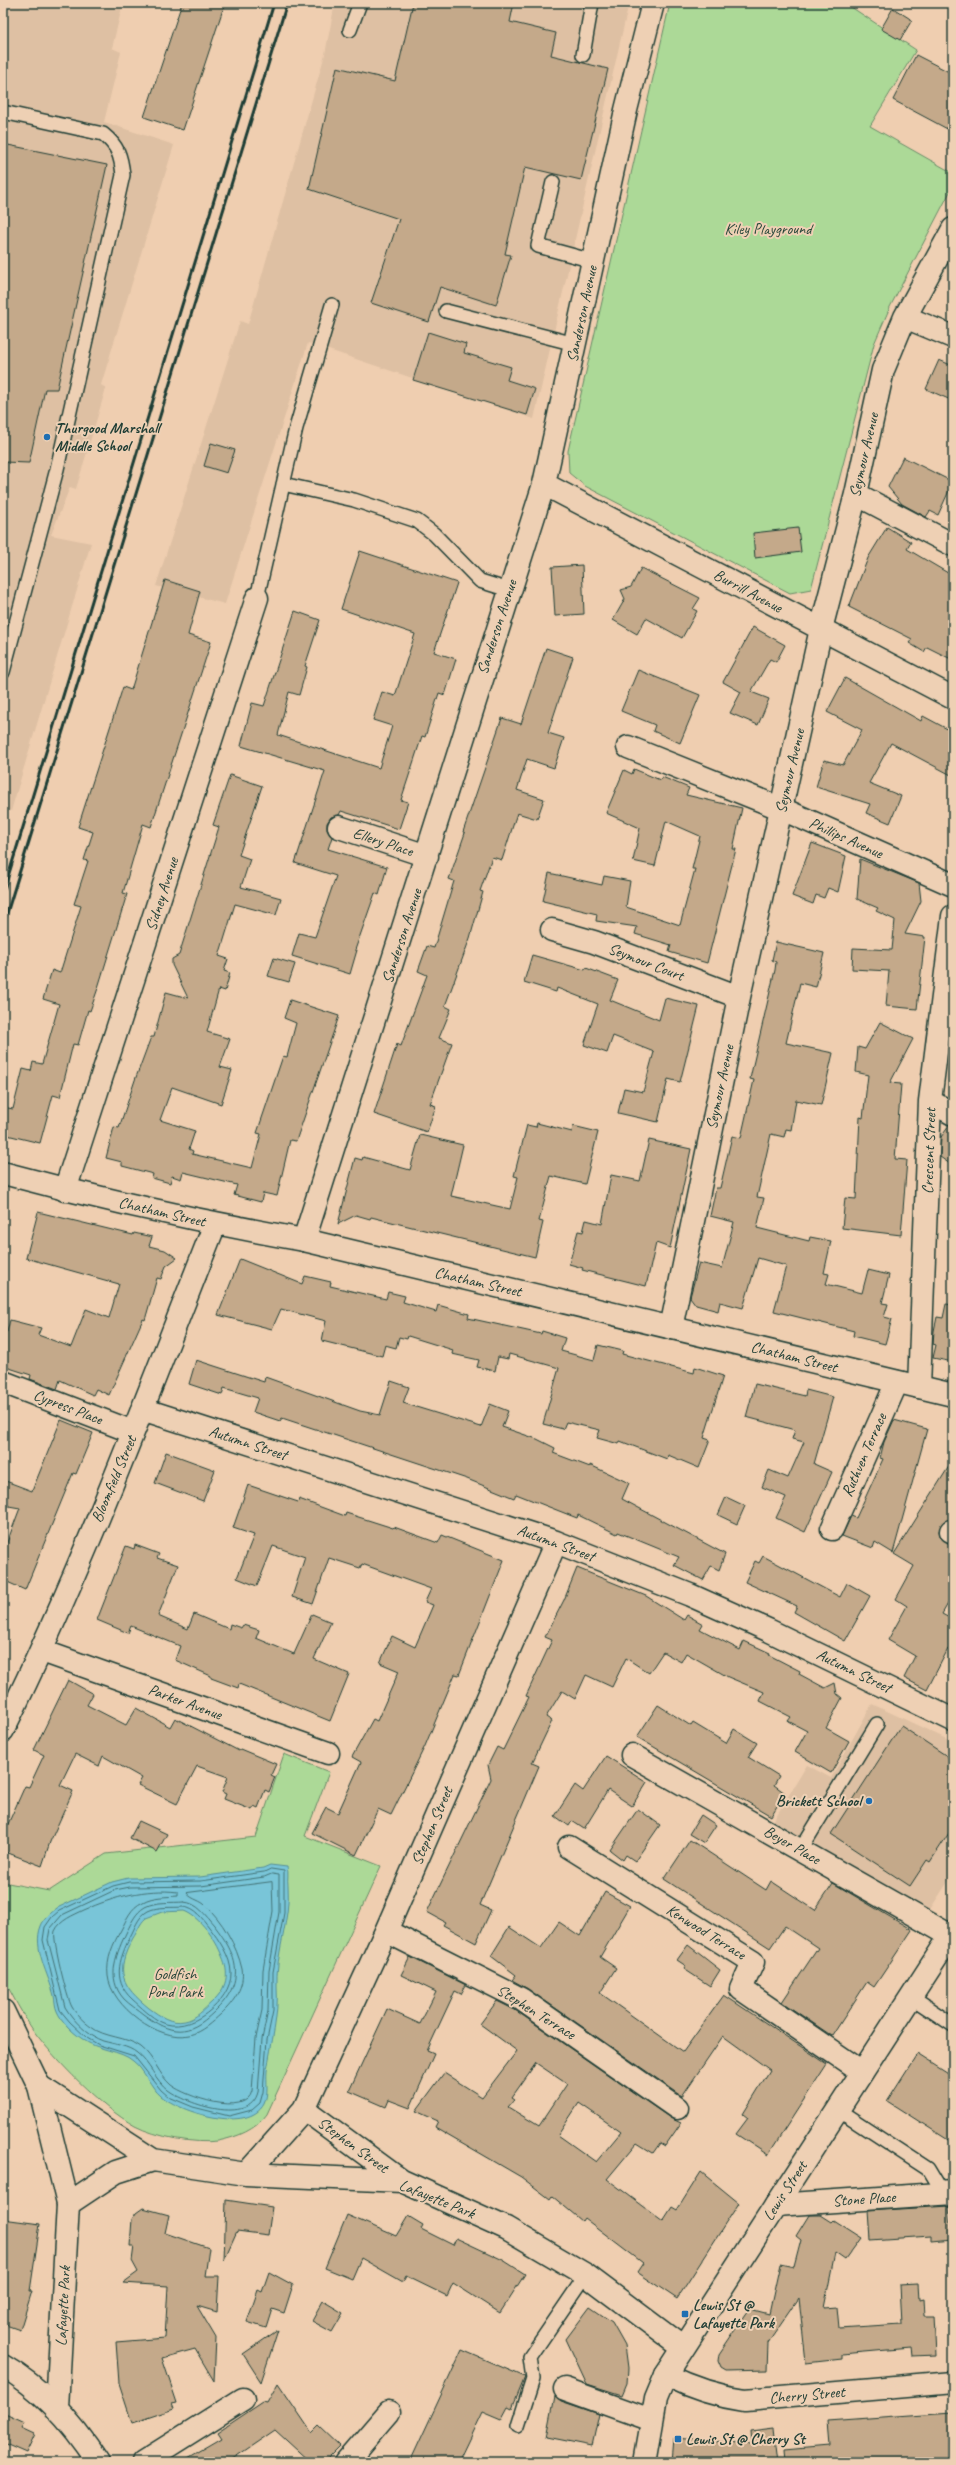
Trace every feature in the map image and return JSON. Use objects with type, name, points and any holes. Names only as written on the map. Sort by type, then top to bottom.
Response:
[{"type":"street","name":"Sanderson Avenue","points":[[304,1240],[427,856],[509,590],[544,484],[626,110],[653,3]]},
{"type":"street","name":"Seymour Avenue","points":[[671,1328],[738,997],[782,809],[821,629],[856,494],[883,370],[905,317],[953,229]]},
{"type":"street","points":[[905,317],[953,336]]},
{"type":"street","name":"Burrill Avenue","points":[[544,484],[953,698]]},
{"type":"street","points":[[856,494],[953,545]]},
{"type":"street","name":"Sidney Avenue","points":[[65,1190],[257,598]]},
{"type":"street","name":"Phillips Avenue","points":[[628,747],[782,809],[953,885]]},
{"type":"street","name":"Ellery Place","points":[[339,827],[427,856]]},
{"type":"street","name":"Crescent Street","points":[[919,1387],[930,1101],[953,916]]},
{"type":"street","name":"Seymour Court","points":[[552,930],[594,942],[738,997]]},
{"type":"street","points":[[930,1101],[953,1114]]},
{"type":"street","name":"Chatham Street","points":[[3,1173],[65,1190],[215,1224],[304,1240],[953,1395]]},
{"type":"street","name":"Bloomfield Street","points":[[3,1730],[42,1651],[133,1432],[215,1224]]},
{"type":"street","name":"Cypress Place","points":[[3,1382],[133,1432]]},
{"type":"street","name":"Ruthven Terrace","points":[[832,1528],[896,1382]]},
{"type":"street","name":"Autumn Street","points":[[142,1409],[556,1542],[690,1595],[768,1630],[953,1720]]},
{"type":"street","name":"Stephen Street","points":[[246,2174],[304,2109],[386,1931],[556,1542]]},
{"type":"street","name":"Parker Avenue","points":[[42,1651],[328,1753]]},
{"type":"street","name":"Beyer Place","points":[[632,1755],[952,1934]]},
{"type":"street","name":"Kenwood Terrace","points":[[569,1848],[753,1962],[741,1989],[862,2072]]},
{"type":"street","name":"Stephen Terrace","points":[[386,1931],[521,1999],[677,2108]]},
{"type":"street","name":"Lewis Street","points":[[644,2462],[656,2399],[666,2375],[682,2347],[952,1934]]},
{"type":"street","name":"Lafayette Park","points":[[3,2010],[38,2086],[68,2204],[57,2408]]},
{"type":"street","name":"Lafayette Park","points":[[38,2086],[153,2160],[246,2174],[402,2181],[506,2228],[586,2276],[682,2347]]},
{"type":"street","name":"Stephen Street","points":[[304,2109],[402,2181]]},
{"type":"street","name":"Lafayette Park","points":[[68,2204],[116,2172],[153,2160]]},
{"type":"street","name":"Stone Place","points":[[776,2205],[948,2193]]},
{"type":"street","points":[[3,2366],[24,2378],[57,2408],[86,2443],[98,2462]]},
{"type":"street","name":"Cherry Street","points":[[666,2375],[694,2388],[720,2397],[745,2400],[953,2382]]},
{"type":"street","points":[[565,2389],[651,2420]]},
{"type":"street","points":[[143,2462],[243,2399]]},
{"type":"street","points":[[346,2462],[389,2412]]},
{"type":"lane","points":[[350,30],[360,3]]},
{"type":"lane","points":[[583,55],[592,3]]},
{"type":"lane","points":[[3,112],[102,134],[111,141],[120,153],[124,175],[44,518],[3,672]]},
{"type":"lane","points":[[554,182],[538,246],[593,261]]},
{"type":"lane","points":[[257,598],[296,428],[332,305]]},
{"type":"lane","points":[[446,311],[575,344]]},
{"type":"lane","points":[[283,484],[354,500],[417,520],[434,534],[480,581],[509,590]]},
{"type":"lane","points":[[800,1849],[877,1724]]},
{"type":"lane","points":[[911,1997],[953,2025]]},
{"type":"lane","points":[[838,2110],[928,2169],[948,2193]]},
{"type":"lane","points":[[518,2426],[533,2379],[530,2357],[586,2276]]},
{"type":"shaded area","name":"Thurgood Marshall Middle School","points":[[3,3],[123,3],[112,48],[121,52],[104,122],[174,145],[101,385],[106,388],[76,489],[70,487],[51,535],[91,543],[11,811],[3,808]]},
{"type":"shaded area","points":[[335,3],[629,3],[534,419],[308,343],[225,604],[156,586],[240,321],[248,324],[325,54]]},
{"type":"shaded area","name":"Brickett School","points":[[872,1704],[953,1742],[953,1874],[929,1911],[772,1823],[807,1765],[831,1778]]},
{"type":"green space","name":"Kiley Playground","points":[[670,3],[845,3],[916,50],[870,126],[953,173],[953,186],[890,307],[874,344],[811,589],[790,593],[585,486],[569,473],[568,451]]},
{"type":"green space","name":"Goldfish Pond Park","points":[[284,1754],[329,1772],[305,1836],[381,1866],[263,2120],[246,2132],[218,2141],[209,2142],[176,2139],[144,2130],[122,2118],[66,2069],[33,2030],[21,2011],[3,1977],[3,1882],[49,1891],[106,1854],[256,1837]]},
{"type":"water","points":[[270,1865],[287,1867],[288,1872],[287,1911],[278,1962],[277,2008],[267,2071],[266,2100],[256,2113],[244,2118],[230,2119],[214,2117],[183,2108],[161,2096],[141,2069],[128,2057],[94,2046],[78,2036],[67,2026],[61,2019],[56,2009],[52,1988],[42,1961],[39,1934],[44,1921],[57,1908],[112,1882],[128,1878],[200,1877],[263,1868]],"holes":[[[184,1911],[190,1914],[207,1930],[216,1943],[226,1969],[226,1980],[217,1997],[200,2013],[189,2020],[180,2022],[166,2019],[157,2014],[132,1993],[124,1978],[123,1969],[127,1950],[146,1918],[162,1912]]]},
{"type":"building","points":[[182,3],[225,3],[183,130],[144,117]]},
{"type":"building","points":[[413,3],[514,3],[510,22],[556,33],[551,55],[608,69],[581,180],[525,167],[505,254],[511,255],[496,305],[440,287],[429,322],[371,303],[399,219],[309,189],[337,67],[395,81]]},
{"type":"building","points":[[893,8],[912,20],[900,40],[881,29]]},
{"type":"building","points":[[916,55],[953,74],[953,132],[893,100]]},
{"type":"building","points":[[3,144],[107,165],[57,389],[45,389],[29,463],[3,462]]},
{"type":"building","points":[[428,332],[466,344],[464,353],[511,367],[507,380],[535,389],[527,415],[413,380]]},
{"type":"building","points":[[939,360],[953,366],[953,401],[926,389]]},
{"type":"building","points":[[211,443],[235,450],[227,473],[204,466]]},
{"type":"building","points":[[903,457],[953,482],[938,515],[930,511],[926,517],[902,504],[888,487]]},
{"type":"building","points":[[887,527],[911,542],[907,549],[953,576],[953,660],[927,647],[924,652],[909,643],[912,639],[849,607],[868,558]]},
{"type":"building","points":[[798,528],[801,552],[755,558],[753,533]]},
{"type":"building","points":[[360,551],[457,583],[434,652],[456,659],[445,695],[439,693],[425,737],[422,736],[401,800],[408,802],[399,829],[341,811],[339,815],[331,817],[327,823],[327,830],[332,837],[328,849],[387,867],[379,895],[375,893],[355,950],[357,950],[350,974],[292,956],[299,933],[315,937],[336,876],[295,863],[325,771],[241,746],[252,703],[264,706],[295,611],[320,620],[305,666],[307,667],[299,695],[289,692],[278,735],[379,768],[392,726],[373,720],[382,692],[395,696],[415,634],[341,609]]},
{"type":"building","points":[[582,565],[584,614],[555,616],[552,567]]},
{"type":"building","points":[[641,568],[700,598],[693,609],[697,611],[682,638],[646,618],[637,634],[613,620],[625,599],[621,590],[631,587]]},
{"type":"building","points":[[165,580],[200,591],[188,635],[211,642],[151,827],[143,824],[123,893],[127,894],[97,991],[90,1011],[88,1010],[78,1045],[73,1044],[60,1097],[53,1095],[40,1143],[3,1134],[3,1107],[13,1109],[23,1069],[31,1071],[33,1062],[42,1064],[59,1004],[43,999],[52,970],[60,973],[81,906],[74,904],[88,861],[84,860],[93,832],[78,827],[123,687],[131,690]]},
{"type":"building","points":[[753,627],[785,645],[776,662],[770,659],[751,692],[769,699],[758,725],[730,713],[741,692],[723,682]]},
{"type":"building","points":[[546,648],[573,657],[548,733],[564,738],[554,768],[527,759],[517,790],[544,799],[537,819],[517,813],[502,860],[492,857],[480,891],[483,892],[470,938],[445,1006],[451,1009],[439,1038],[452,1043],[430,1104],[436,1106],[427,1132],[374,1114],[397,1044],[401,1046],[427,975],[418,971],[427,946],[434,948],[454,881],[449,879],[465,833],[463,832],[502,718],[521,724]]},
{"type":"building","points":[[638,670],[700,695],[680,743],[653,731],[655,725],[621,711]]},
{"type":"building","points":[[845,678],[921,721],[923,716],[953,732],[953,776],[891,743],[869,783],[901,796],[890,823],[866,813],[870,804],[816,787],[824,760],[843,765],[862,730],[827,712]]},
{"type":"building","points":[[634,769],[660,780],[662,777],[689,788],[686,795],[742,808],[733,849],[736,849],[707,963],[669,952],[671,945],[635,934],[637,927],[596,921],[597,914],[543,901],[549,873],[602,885],[604,876],[630,881],[626,907],[680,925],[695,869],[692,869],[700,836],[666,821],[655,866],[633,861],[640,828],[606,813],[624,770],[632,774]]},
{"type":"building","points":[[230,775],[262,786],[239,855],[250,859],[241,887],[281,898],[276,915],[235,904],[219,956],[228,959],[224,971],[230,973],[225,991],[219,989],[207,1032],[230,1039],[220,1067],[232,1070],[221,1104],[172,1087],[160,1120],[195,1131],[189,1149],[193,1151],[192,1154],[252,1168],[261,1134],[257,1133],[283,1056],[287,1057],[296,1023],[284,1018],[290,1000],[339,1016],[296,1141],[290,1140],[277,1196],[263,1193],[261,1202],[234,1195],[237,1185],[183,1172],[181,1179],[172,1176],[170,1183],[152,1178],[153,1174],[122,1166],[122,1162],[106,1158],[114,1127],[119,1128],[151,1037],[154,1037],[166,992],[188,998],[172,965],[172,959],[179,955],[219,827],[213,825]]},
{"type":"building","points":[[812,843],[846,856],[838,892],[828,888],[824,898],[816,895],[813,904],[792,896]]},
{"type":"building","points":[[860,859],[919,883],[921,901],[905,934],[925,937],[917,1009],[886,1006],[889,971],[852,969],[853,948],[892,950],[895,920],[876,911],[878,908],[857,899]]},
{"type":"building","points":[[776,942],[824,953],[816,987],[800,983],[786,1043],[833,1053],[821,1105],[796,1100],[791,1130],[786,1129],[784,1137],[771,1134],[757,1197],[764,1198],[757,1228],[809,1241],[810,1237],[831,1241],[824,1273],[829,1274],[826,1284],[862,1293],[868,1270],[889,1275],[882,1303],[888,1304],[884,1317],[892,1319],[885,1344],[853,1336],[854,1331],[774,1311],[786,1266],[758,1258],[743,1308],[720,1302],[718,1311],[696,1305],[690,1297],[699,1263],[722,1268],[734,1222],[710,1216],[716,1188],[720,1188],[732,1136],[741,1138],[754,1080],[750,1079],[775,970],[776,962],[772,960]]},
{"type":"building","points":[[532,955],[585,970],[586,968],[618,980],[610,1000],[659,1020],[665,998],[699,1006],[680,1082],[668,1079],[658,1122],[618,1113],[624,1088],[643,1092],[654,1052],[613,1036],[607,1053],[584,1045],[598,1004],[557,988],[556,992],[524,982]]},
{"type":"building","points":[[274,958],[295,964],[289,982],[268,976]]},
{"type":"building","points":[[880,1022],[913,1039],[890,1083],[901,1084],[895,1159],[907,1160],[901,1235],[842,1228],[845,1198],[856,1199],[860,1117],[863,1118],[868,1075],[856,1072],[858,1047],[865,1049]]},
{"type":"building","points":[[537,1123],[572,1132],[573,1126],[598,1132],[585,1184],[551,1176],[539,1221],[543,1222],[535,1257],[371,1217],[370,1219],[356,1215],[338,1224],[355,1158],[362,1160],[363,1157],[410,1170],[420,1135],[463,1145],[451,1196],[510,1209],[518,1177],[514,1176],[527,1125],[536,1127]]},
{"type":"building","points":[[949,1126],[953,1126],[953,1166],[940,1157],[941,1137]]},
{"type":"building","points":[[649,1140],[691,1149],[670,1248],[656,1243],[646,1286],[582,1270],[583,1268],[569,1264],[578,1231],[583,1232],[586,1220],[602,1224],[611,1175],[640,1181]]},
{"type":"building","points":[[38,1212],[133,1235],[134,1233],[152,1237],[149,1246],[165,1250],[177,1258],[166,1266],[161,1279],[157,1278],[145,1320],[143,1319],[109,1395],[96,1389],[93,1395],[60,1380],[57,1389],[30,1379],[31,1375],[3,1366],[3,1331],[7,1332],[10,1320],[41,1328],[38,1335],[71,1347],[86,1309],[109,1318],[119,1284],[26,1258]]},
{"type":"building","points":[[240,1259],[302,1284],[305,1276],[331,1282],[330,1286],[386,1299],[388,1292],[405,1296],[403,1302],[436,1312],[438,1305],[469,1314],[468,1318],[541,1334],[542,1331],[565,1338],[561,1351],[594,1360],[598,1345],[623,1351],[622,1354],[694,1373],[695,1367],[723,1376],[704,1438],[710,1440],[699,1468],[668,1455],[667,1459],[620,1441],[619,1444],[597,1438],[600,1430],[566,1422],[563,1429],[543,1424],[559,1368],[509,1354],[508,1359],[498,1357],[495,1371],[477,1367],[479,1360],[452,1354],[453,1350],[408,1336],[407,1339],[399,1337],[396,1348],[385,1345],[382,1356],[322,1341],[326,1321],[281,1309],[272,1329],[218,1315]]},
{"type":"building","points":[[946,1304],[953,1305],[953,1362],[933,1358],[936,1345],[933,1344],[937,1317],[943,1318]]},
{"type":"building","points":[[196,1360],[264,1382],[265,1377],[360,1411],[380,1415],[391,1381],[409,1387],[403,1403],[481,1427],[490,1404],[508,1411],[502,1427],[537,1439],[555,1448],[553,1453],[590,1467],[590,1465],[629,1483],[622,1499],[725,1554],[719,1570],[711,1566],[703,1580],[674,1565],[679,1557],[618,1532],[617,1534],[578,1515],[577,1518],[516,1494],[514,1498],[467,1479],[282,1418],[280,1421],[253,1412],[258,1398],[224,1388],[222,1395],[189,1384]]},
{"type":"building","points":[[755,1384],[805,1396],[806,1390],[833,1397],[814,1464],[832,1472],[805,1532],[776,1518],[786,1497],[762,1487],[769,1470],[788,1478],[804,1442],[792,1439],[795,1430],[746,1417]]},
{"type":"building","points":[[61,1420],[93,1433],[76,1474],[73,1473],[25,1590],[3,1580],[3,1553],[20,1508],[3,1505],[3,1480],[32,1491]]},
{"type":"building","points":[[894,1420],[927,1429],[893,1553],[875,1542],[873,1548],[842,1536],[851,1516],[856,1518],[883,1459],[880,1458],[884,1442]]},
{"type":"building","points":[[166,1452],[215,1470],[203,1501],[155,1483]]},
{"type":"building","points":[[953,1460],[953,1519],[944,1521],[939,1531],[941,1538],[953,1544],[953,1595],[942,1614],[953,1620],[953,1651],[948,1649],[927,1690],[904,1678],[915,1656],[888,1640],[907,1606],[896,1599],[914,1566],[894,1554]]},
{"type":"building","points":[[248,1485],[298,1502],[299,1499],[345,1516],[346,1513],[393,1528],[394,1527],[438,1543],[442,1535],[504,1560],[459,1675],[455,1674],[425,1746],[391,1815],[378,1809],[356,1855],[312,1833],[326,1807],[338,1813],[361,1762],[352,1757],[373,1719],[377,1721],[399,1671],[380,1663],[392,1636],[415,1647],[433,1605],[425,1602],[431,1589],[362,1564],[360,1568],[329,1558],[313,1604],[292,1597],[305,1557],[273,1546],[257,1586],[237,1578],[254,1535],[233,1528]]},
{"type":"building","points":[[726,1497],[745,1506],[737,1524],[718,1515]]},
{"type":"building","points":[[135,1545],[159,1554],[157,1558],[178,1565],[158,1616],[188,1629],[194,1614],[229,1629],[230,1624],[241,1628],[243,1625],[259,1630],[256,1638],[294,1654],[312,1614],[331,1622],[314,1659],[349,1674],[330,1721],[239,1684],[238,1688],[211,1678],[211,1676],[175,1660],[180,1646],[131,1626],[128,1633],[97,1620],[126,1546],[134,1549]]},
{"type":"building","points":[[763,1556],[840,1597],[847,1583],[870,1596],[845,1641],[794,1612],[797,1606],[745,1582],[755,1561],[759,1563]]},
{"type":"building","points":[[577,1568],[646,1596],[684,1620],[687,1615],[703,1624],[700,1629],[740,1650],[744,1641],[770,1653],[769,1655],[800,1671],[799,1674],[825,1688],[835,1683],[837,1694],[842,1698],[826,1728],[849,1741],[831,1773],[795,1752],[807,1731],[788,1721],[791,1717],[760,1701],[764,1692],[728,1677],[686,1653],[681,1662],[663,1652],[649,1673],[626,1658],[612,1687],[586,1675],[575,1699],[562,1691],[546,1717],[552,1721],[532,1763],[539,1766],[480,1905],[491,1910],[476,1943],[443,1925],[445,1922],[427,1912],[491,1779],[488,1765],[497,1747],[503,1750],[529,1697],[526,1696],[552,1640],[545,1637],[564,1600]]},
{"type":"building","points":[[68,1680],[93,1694],[87,1705],[126,1725],[136,1708],[170,1727],[175,1718],[239,1751],[240,1749],[276,1764],[271,1775],[275,1777],[269,1792],[265,1790],[258,1808],[254,1806],[252,1810],[224,1799],[226,1794],[222,1792],[228,1777],[197,1766],[177,1804],[138,1785],[142,1778],[103,1756],[99,1766],[75,1754],[60,1785],[73,1791],[50,1842],[42,1866],[3,1851],[3,1822],[8,1824],[25,1786],[29,1787],[44,1755],[34,1750]]},
{"type":"building","points":[[658,1705],[691,1726],[693,1723],[726,1743],[734,1729],[757,1743],[748,1757],[779,1776],[774,1785],[785,1793],[771,1816],[637,1737]]},
{"type":"building","points":[[901,1726],[953,1760],[953,1827],[930,1862],[927,1860],[910,1886],[831,1834]]},
{"type":"building","points":[[606,1756],[647,1782],[632,1806],[608,1790],[584,1829],[572,1821],[569,1826],[555,1816],[575,1785],[583,1791]]},
{"type":"building","points":[[638,1809],[660,1825],[635,1861],[626,1855],[623,1860],[610,1850]]},
{"type":"building","points":[[701,1815],[716,1825],[704,1843],[689,1834]]},
{"type":"building","points":[[139,1821],[167,1834],[157,1852],[130,1838]]},
{"type":"building","points":[[690,1840],[766,1890],[771,1881],[815,1910],[833,1883],[912,1930],[874,1987],[867,1982],[832,2036],[782,2002],[818,1948],[785,1926],[770,1948],[664,1879]]},
{"type":"building","points":[[605,1892],[630,1906],[600,1957],[616,1968],[600,1993],[683,2052],[724,1995],[827,2064],[768,2155],[736,2134],[748,2118],[743,2114],[770,2070],[723,2036],[682,2096],[528,1989],[512,1980],[516,1975],[491,1956],[509,1927],[541,1948],[559,1922],[580,1936]]},
{"type":"building","points":[[688,1945],[720,1970],[710,1986],[684,1969],[686,1966],[677,1960]]},
{"type":"building","points":[[410,1957],[466,1985],[461,1994],[455,1991],[427,2051],[434,2054],[410,2108],[389,2100],[386,2107],[349,2091],[387,2009],[420,2024],[436,1992],[401,1975]]},
{"type":"building","points":[[497,2001],[515,2010],[670,2118],[681,2123],[665,2146],[660,2143],[653,2153],[637,2143],[607,2179],[663,2221],[672,2207],[677,2210],[701,2172],[739,2203],[677,2299],[637,2272],[643,2263],[584,2218],[582,2221],[552,2196],[550,2199],[521,2177],[435,2127],[438,2121],[416,2111],[444,2073],[482,2097],[517,2051],[480,2024]],"holes":[[[536,2063],[567,2084],[539,2126],[508,2107],[515,2099],[512,2097]],[[579,2103],[621,2132],[596,2162],[558,2135]]]},
{"type":"building","points":[[917,2054],[953,2077],[953,2143],[887,2101]]},
{"type":"building","points":[[226,2200],[272,2207],[268,2235],[237,2231],[224,2260]]},
{"type":"building","points":[[949,2206],[952,2239],[931,2241],[931,2236],[870,2240],[868,2211]]},
{"type":"building","points":[[143,2208],[169,2215],[165,2233],[209,2248],[205,2276],[219,2276],[217,2312],[197,2306],[216,2338],[214,2381],[195,2349],[162,2358],[177,2403],[172,2404],[174,2409],[132,2423],[119,2383],[116,2342],[165,2338],[168,2286],[123,2283],[138,2272],[132,2261],[134,2246],[130,2246],[132,2219],[136,2213]]},
{"type":"building","points":[[347,2215],[396,2236],[408,2216],[423,2225],[421,2229],[453,2245],[456,2238],[503,2260],[525,2274],[500,2313],[453,2283],[447,2296],[406,2276],[403,2282],[361,2258],[352,2279],[325,2268]]},
{"type":"building","points":[[809,2215],[820,2215],[831,2222],[833,2220],[861,2238],[845,2260],[835,2253],[824,2308],[837,2307],[839,2328],[902,2324],[900,2285],[918,2284],[919,2300],[923,2299],[924,2316],[934,2316],[936,2355],[911,2356],[910,2348],[842,2354],[842,2359],[806,2363],[799,2298],[768,2343],[767,2370],[726,2371],[721,2368],[718,2361],[719,2354],[750,2309],[769,2314],[780,2264],[794,2267],[801,2240],[796,2236]]},
{"type":"building","points":[[3,2219],[40,2224],[30,2291],[32,2291],[20,2330],[3,2324]]},
{"type":"building","points":[[269,2272],[293,2285],[284,2313],[272,2309],[266,2328],[247,2322],[258,2290],[262,2292]]},
{"type":"building","points":[[323,2301],[343,2313],[332,2332],[312,2321]]},
{"type":"building","points":[[590,2307],[612,2322],[625,2345],[628,2368],[627,2383],[622,2395],[587,2384],[566,2339]]},
{"type":"building","points":[[278,2330],[261,2382],[243,2354]]},
{"type":"building","points":[[462,2350],[525,2377],[512,2409],[508,2407],[501,2420],[482,2412],[458,2462],[410,2462]]},
{"type":"building","points":[[278,2383],[312,2433],[319,2426],[340,2446],[324,2462],[310,2462],[275,2430],[228,2462],[181,2462],[222,2438],[218,2432],[263,2402],[267,2403]]},
{"type":"building","points":[[555,2396],[561,2401],[599,2414],[592,2446],[547,2437]]},
{"type":"building","points":[[3,2413],[25,2423],[22,2428],[35,2434],[26,2453],[3,2443]]},
{"type":"building","points":[[953,2413],[953,2460],[785,2462],[784,2449],[830,2445],[828,2422]]},
{"type":"building","points":[[774,2428],[778,2462],[672,2462],[674,2438],[751,2444],[750,2431]]},
{"type":"railway","points":[[3,893],[274,3]]},
{"type":"railway","points":[[3,926],[287,3]]},
{"type":"place","name":"Thurgood Marshall Middle School","points":[[47,437]]},
{"type":"place","name":"Brickett School","points":[[869,1801]]},
{"type":"place","name":"Lewis St @ Lafayette Park","points":[[685,2314]]},
{"type":"place","name":"Lewis St @ Cherry St","points":[[678,2439]]}]
